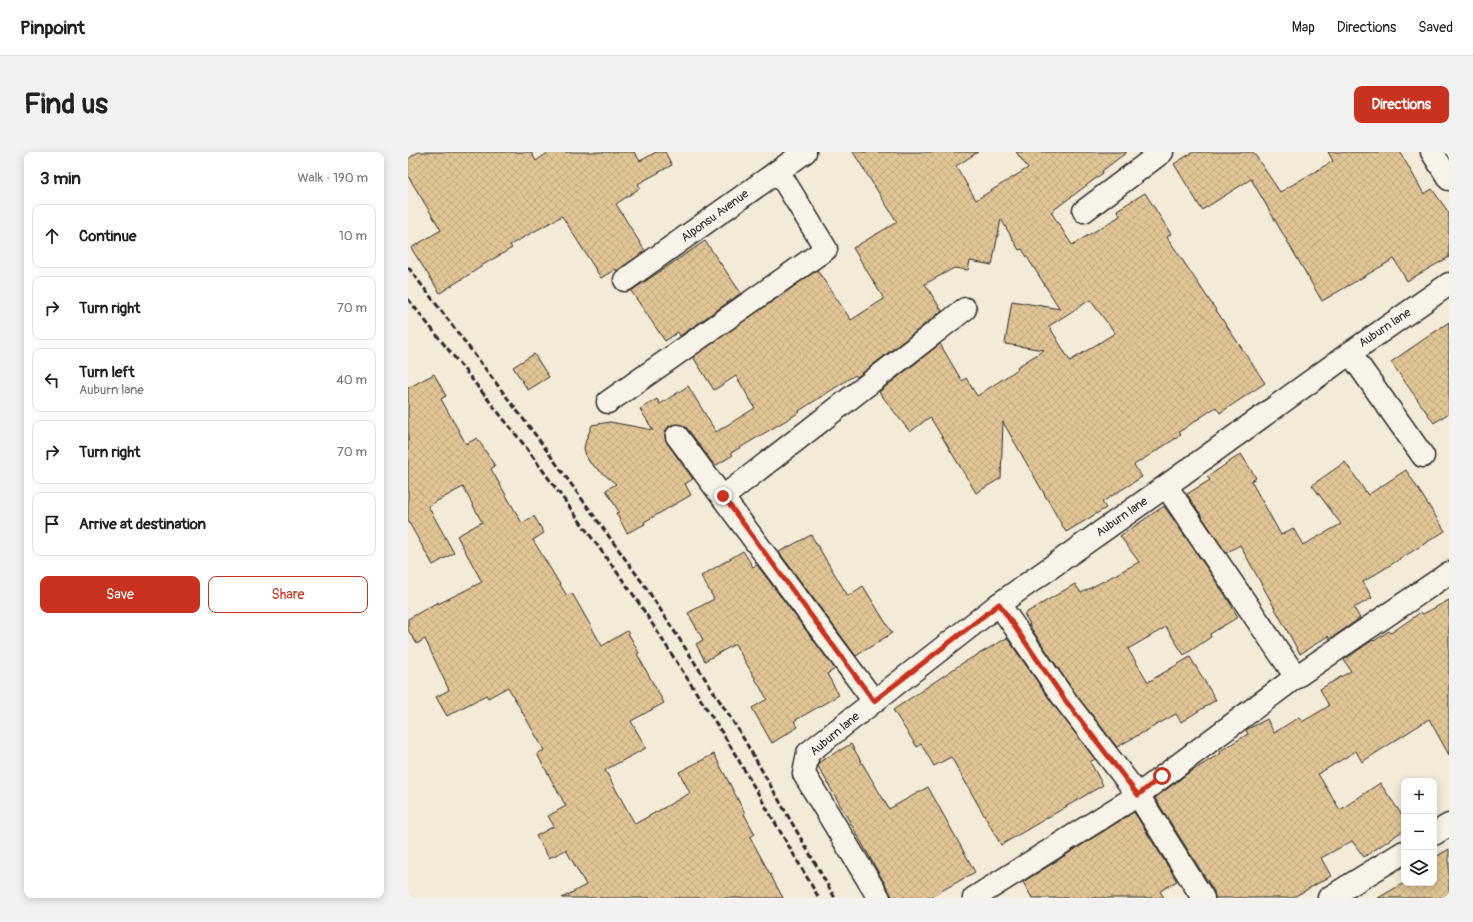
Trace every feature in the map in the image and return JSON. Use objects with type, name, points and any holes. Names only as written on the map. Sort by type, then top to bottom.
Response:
[{"type":"street","name":"Alponsu Avenue","points":[[625,280],[805,152]]},
{"type":"street","points":[[1084,211],[1162,152]]},
{"type":"street","points":[[1432,152],[1449,179]]},
{"type":"street","points":[[608,402],[826,249],[778,171]]},
{"type":"street","name":"Auburn lane","points":[[879,898],[804,774],[808,753],[999,604],[1166,486],[1350,352],[1449,284]]},
{"type":"street","points":[[723,496],[965,309]]},
{"type":"street","points":[[1350,352],[1423,456]]},
{"type":"street","points":[[677,436],[874,701]]},
{"type":"street","points":[[1166,486],[1296,677]]},
{"type":"street","points":[[974,898],[1138,795],[1296,677],[1449,573]]},
{"type":"street","points":[[999,604],[1065,700],[1138,795],[1203,898]]},
{"type":"street","points":[[1437,832],[1449,825]]},
{"type":"street","points":[[1329,898],[1401,854]]},
{"type":"building","points":[[418,152],[531,152],[536,161],[549,152],[634,152],[640,161],[656,152],[665,152],[672,165],[638,184],[640,188],[616,204],[645,251],[617,271],[616,269],[601,278],[562,216],[510,245],[512,248],[440,293],[411,248],[441,230],[408,176],[408,159]]},
{"type":"building","points":[[853,152],[978,152],[956,166],[976,200],[1028,168],[1016,152],[1127,152],[1102,171],[1103,173],[1051,212],[1072,245],[1120,216],[1117,210],[1145,193],[1171,234],[1167,237],[1265,383],[1220,413],[1216,407],[1179,432],[1181,435],[1134,465],[1142,477],[1102,502],[1106,508],[1066,532],[1003,422],[1001,478],[976,493],[930,417],[910,432],[879,392],[940,344],[962,381],[966,378],[977,396],[1018,369],[1017,367],[1044,350],[1005,344],[1012,301],[1060,309],[1022,249],[1019,250],[1001,219],[992,265],[970,261],[968,270],[954,268],[925,284],[942,311],[857,377],[855,375],[799,411],[800,412],[731,453],[733,455],[715,466],[687,428],[676,424],[669,426],[665,431],[665,438],[693,479],[685,484],[691,495],[644,522],[645,524],[627,533],[616,513],[619,512],[606,490],[616,484],[590,463],[586,456],[584,448],[592,425],[610,422],[653,430],[640,409],[657,399],[660,404],[688,386],[716,432],[755,408],[736,376],[714,390],[693,357],[817,270],[851,320],[884,299],[853,248],[897,222]],"holes":[[[1090,300],[1115,333],[1070,361],[1049,326]]]},
{"type":"building","points":[[1193,152],[1253,152],[1280,192],[1333,161],[1328,152],[1400,152],[1424,194],[1432,189],[1449,213],[1449,257],[1407,281],[1394,259],[1322,301],[1251,179],[1202,210],[1174,164]]},
{"type":"building","points":[[705,241],[741,293],[680,336],[678,332],[665,341],[631,291]]},
{"type":"building","points":[[1449,322],[1449,413],[1434,423],[1391,362]]},
{"type":"building","points":[[534,354],[549,377],[528,390],[513,367]]},
{"type":"building","points":[[434,374],[446,396],[441,399],[466,444],[477,438],[495,466],[491,469],[522,523],[534,516],[544,533],[533,540],[567,596],[572,593],[602,646],[627,631],[639,653],[637,654],[664,703],[631,721],[646,748],[605,770],[635,824],[690,793],[679,772],[714,754],[755,834],[750,837],[783,898],[562,898],[586,885],[566,850],[549,858],[536,836],[554,826],[548,816],[566,806],[537,754],[544,750],[508,687],[488,698],[486,695],[447,716],[436,697],[449,690],[425,639],[417,644],[408,630],[408,619],[438,602],[438,604],[482,582],[457,536],[482,522],[463,487],[428,506],[454,553],[433,565],[408,521],[408,388]]},
{"type":"building","points":[[1241,454],[1256,478],[1251,481],[1281,535],[1293,528],[1303,545],[1341,524],[1312,485],[1345,462],[1368,495],[1406,470],[1445,531],[1363,582],[1372,598],[1354,608],[1360,618],[1330,639],[1328,636],[1300,654],[1240,545],[1226,553],[1187,494],[1210,480],[1207,477]]},
{"type":"building","points":[[1164,506],[1224,593],[1238,617],[1210,634],[1211,637],[1184,655],[1166,627],[1128,649],[1148,682],[1190,657],[1216,700],[1181,722],[1176,714],[1117,747],[1075,693],[1029,625],[1030,624],[1024,614],[1075,584],[1081,593],[1139,562],[1120,536]]},
{"type":"building","points":[[811,535],[848,596],[863,586],[892,633],[856,656],[779,552]]},
{"type":"building","points":[[743,551],[753,567],[757,565],[835,669],[827,674],[839,695],[794,721],[798,727],[772,743],[752,708],[767,699],[735,644],[705,661],[696,644],[703,640],[688,613],[714,599],[701,576]]},
{"type":"building","points":[[1449,600],[1449,755],[1429,719],[1362,762],[1356,751],[1318,774],[1340,810],[1380,783],[1401,814],[1401,832],[1364,857],[1352,841],[1321,858],[1331,876],[1292,898],[1215,898],[1214,891],[1155,798],[1187,774],[1221,753],[1220,751],[1248,734],[1246,730],[1267,719],[1274,733],[1299,717],[1302,722],[1329,706],[1320,689],[1351,671],[1344,660],[1373,640],[1374,641],[1389,631],[1391,633],[1421,612],[1423,614]]},
{"type":"building","points":[[1007,638],[1055,707],[1095,759],[1090,762],[1103,785],[1001,845],[951,757],[934,766],[921,744],[917,747],[893,710],[961,664]]},
{"type":"building","points":[[851,744],[889,809],[928,787],[975,872],[929,898],[893,898],[818,766],[819,762]]},
{"type":"building","points":[[1134,812],[1177,881],[1160,891],[1164,898],[1032,898],[1023,882]]},
{"type":"building","points":[[1449,849],[1449,898],[1378,898],[1401,885],[1401,886],[1437,886],[1437,856]]},
{"type":"railway","points":[[408,267],[537,437],[647,589],[741,734],[835,898]]},
{"type":"railway","points":[[408,299],[525,446],[635,597],[728,742],[819,898]]},
{"type":"route","points":[[723,496],[874,701],[999,604],[1065,700],[1138,795],[1162,776]]}]
